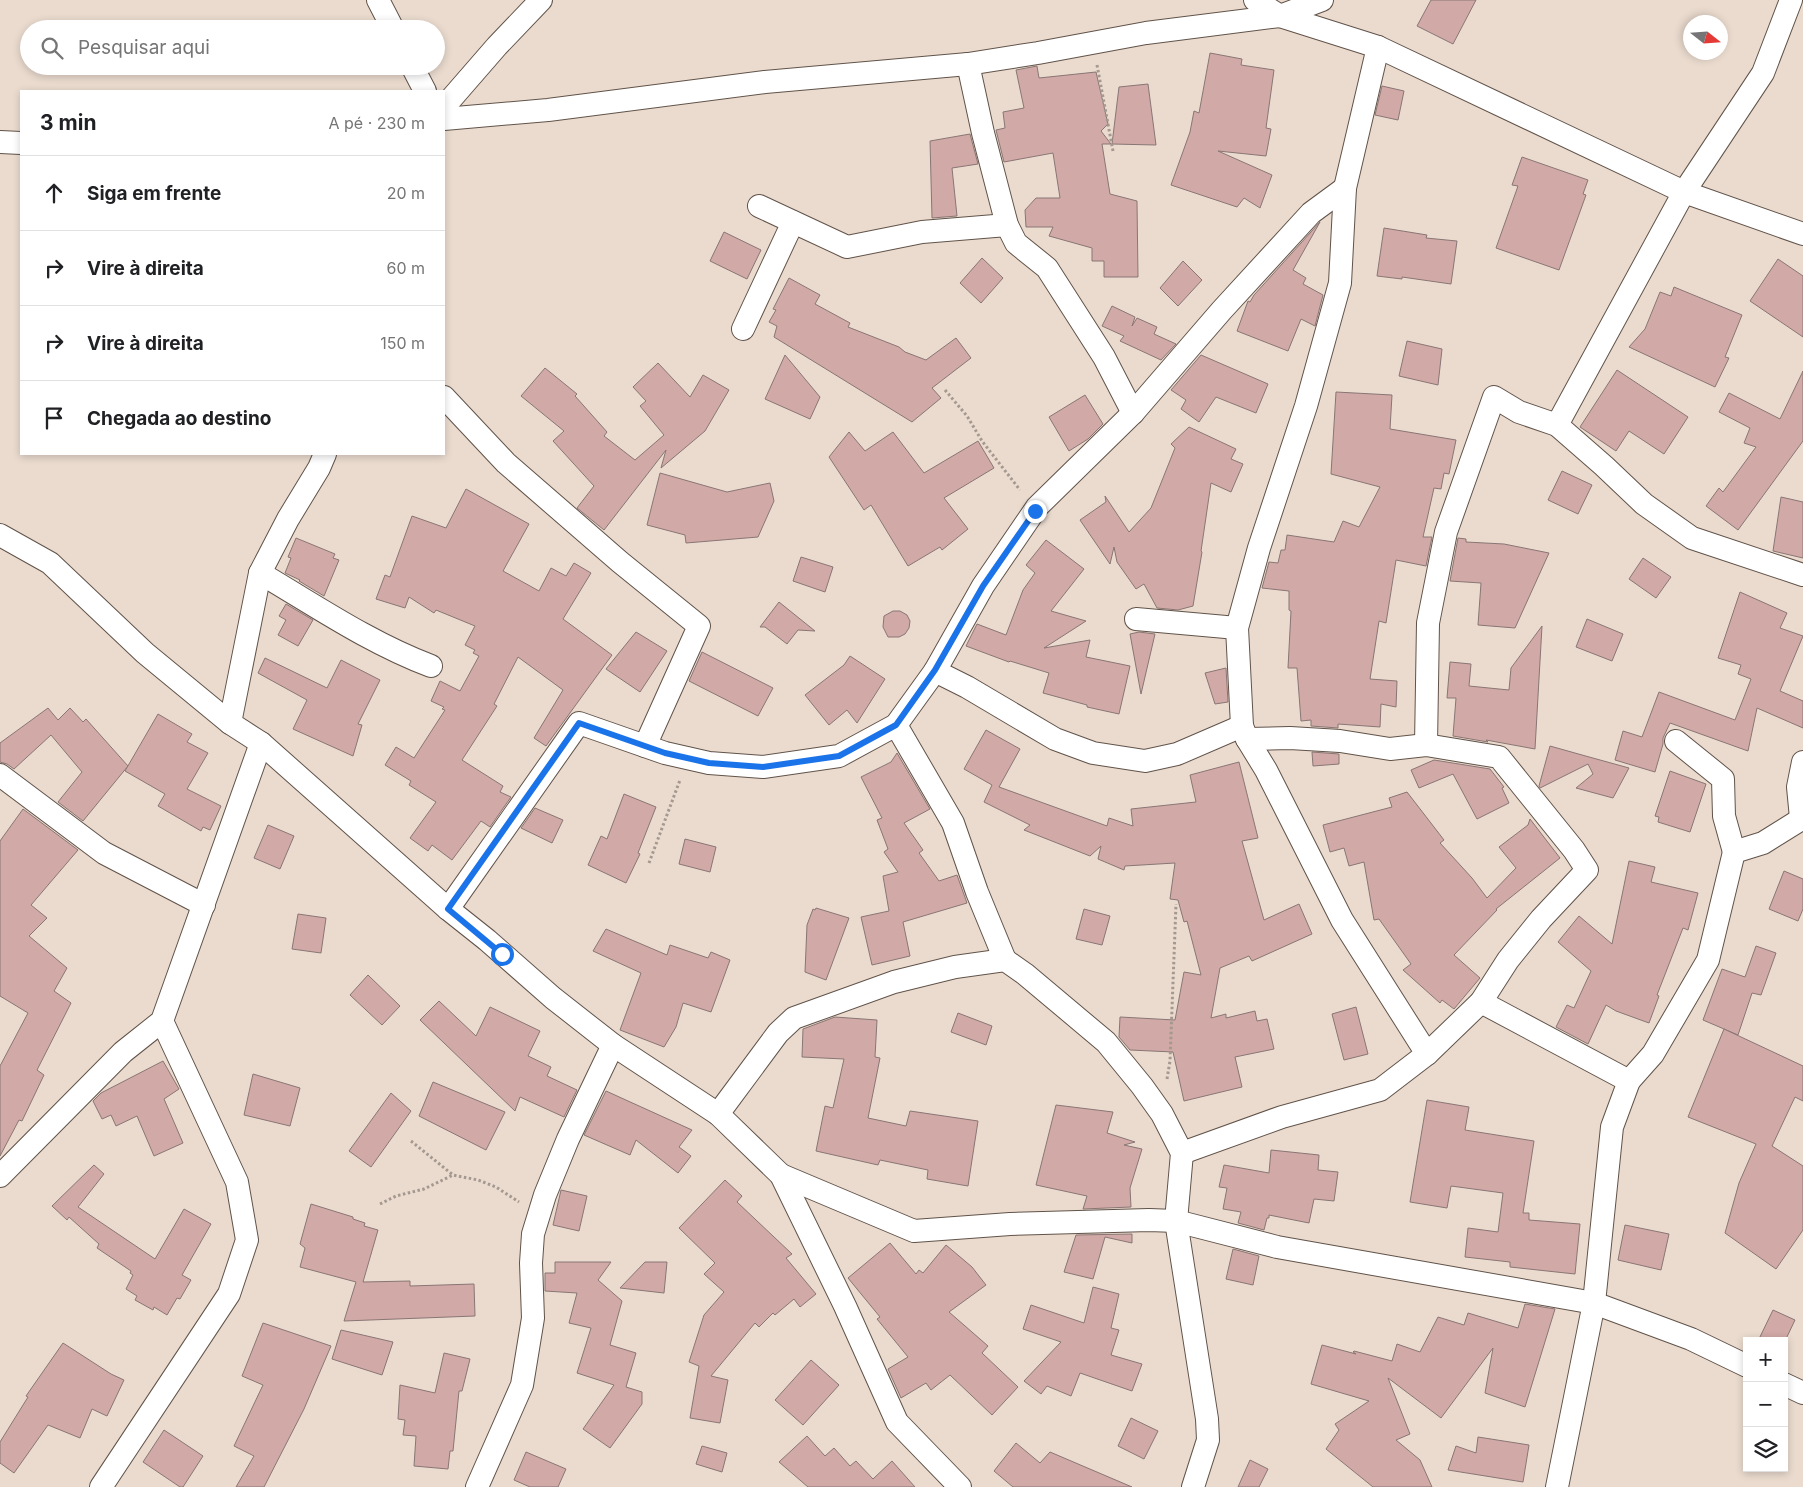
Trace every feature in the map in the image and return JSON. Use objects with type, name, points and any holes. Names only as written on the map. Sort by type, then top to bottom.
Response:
[{"type":"street","points":[[378,0],[388,20]]},
{"type":"street","points":[[445,107],[497,46],[541,0]]},
{"type":"street","points":[[1255,0],[1280,16],[1378,48],[1684,192],[1803,234]]},
{"type":"street","points":[[445,118],[548,110],[765,82],[968,64],[1146,33],[1280,16],[1322,0]]},
{"type":"street","points":[[1557,425],[1684,192],[1763,74],[1791,0]]},
{"type":"street","points":[[1378,48],[1345,188],[1340,283],[1306,406],[1259,548],[1237,628],[1245,732],[1342,920],[1427,1054]]},
{"type":"street","points":[[968,64],[983,133],[1007,225],[1016,243],[1047,268],[1104,357],[1133,413]]},
{"type":"street","points":[[417,75],[424,90]]},
{"type":"street","points":[[0,142],[20,143]]},
{"type":"street","points":[[448,909],[579,723],[645,746],[688,758],[709,763],[763,767],[839,756],[896,725],[935,670],[983,586],[1035,511],[1133,413],[1222,310],[1311,213],[1345,188]]},
{"type":"street","points":[[759,206],[847,247],[922,232],[1007,225]]},
{"type":"street","points":[[743,329],[793,222]]},
{"type":"street","points":[[1426,745],[1428,623],[1446,532],[1494,397],[1519,412],[1557,425],[1644,504],[1692,538],[1803,575]]},
{"type":"street","points":[[445,398],[506,463],[620,562],[699,626],[645,746]]},
{"type":"street","points":[[230,723],[260,573],[325,455]]},
{"type":"street","points":[[0,535],[50,563],[145,653],[230,723],[262,743],[448,909],[487,940],[553,998],[613,1045],[718,1114],[782,1176],[845,1306],[897,1422],[960,1487]]},
{"type":"street","points":[[260,573],[362,634],[408,657],[431,666]]},
{"type":"street","points":[[1136,619],[1237,628]]},
{"type":"street","points":[[935,670],[1054,739],[1093,753],[1145,762],[1177,754],[1245,732],[1390,748],[1426,745],[1499,757],[1574,850],[1587,870],[1541,919],[1508,960],[1481,1002],[1427,1054],[1380,1090],[1282,1117],[1182,1153]]},
{"type":"street","points":[[896,725],[953,823],[977,892],[1005,960],[1025,974],[1106,1042],[1162,1114],[1182,1153],[1176,1221],[1208,1440],[1193,1487]]},
{"type":"street","points":[[1558,1487],[1594,1303],[1612,1127],[1630,1081],[1653,1054],[1708,960],[1734,852],[1724,816],[1723,780],[1676,741]]},
{"type":"street","points":[[0,1176],[123,1052],[162,1021],[262,743]]},
{"type":"street","points":[[1734,852],[1763,843],[1802,818],[1798,788],[1803,762]]},
{"type":"street","points":[[0,775],[104,853],[204,905]]},
{"type":"street","points":[[718,1114],[778,1033],[794,1018],[894,982],[955,967],[1005,960]]},
{"type":"street","points":[[1481,1002],[1630,1081]]},
{"type":"street","points":[[101,1487],[228,1294],[247,1240],[237,1182],[162,1021]]},
{"type":"street","points":[[477,1487],[522,1385],[533,1318],[531,1263],[533,1234],[568,1139],[613,1045]]},
{"type":"street","points":[[782,1176],[914,1231],[1010,1224],[1176,1221],[1277,1247],[1594,1303],[1691,1339],[1743,1364]]},
{"type":"street","points":[[1788,1386],[1803,1393]]},
{"type":"path","points":[[1093,43],[1113,150]]},
{"type":"path","points":[[944,390],[967,416],[982,441],[1035,511]]},
{"type":"path","points":[[649,862],[688,758]]},
{"type":"path","points":[[1162,1114],[1170,1061],[1176,904]]},
{"type":"path","points":[[410,1141],[453,1176],[478,1180],[496,1187],[518,1202],[541,1209]]},
{"type":"path","points":[[380,1204],[396,1196],[424,1189],[453,1176]]},
{"type":"building","points":[[1431,0],[1476,0],[1453,44],[1417,26]]},
{"type":"building","points":[[1210,53],[1242,59],[1241,65],[1274,70],[1266,128],[1271,129],[1266,156],[1218,151],[1272,175],[1260,208],[1244,198],[1237,207],[1171,185],[1190,132],[1194,111],[1199,113]]},
{"type":"building","points":[[1037,66],[1039,78],[1096,72],[1108,124],[1101,131],[1111,144],[1102,144],[1110,194],[1137,201],[1138,277],[1104,277],[1104,261],[1092,261],[1092,248],[1049,236],[1053,227],[1026,227],[1025,210],[1036,198],[1060,198],[1053,153],[1004,162],[996,130],[1005,128],[1003,112],[1024,108],[1016,70]]},
{"type":"building","points":[[1148,84],[1156,145],[1112,144],[1119,87]]},
{"type":"building","points":[[1382,86],[1404,91],[1398,120],[1375,115]]},
{"type":"building","points":[[970,134],[978,164],[952,168],[957,216],[932,218],[930,141]]},
{"type":"building","points":[[1522,157],[1588,180],[1583,194],[1586,195],[1559,270],[1496,248],[1518,186],[1512,185]]},
{"type":"building","points":[[1320,222],[1293,270],[1306,278],[1303,284],[1323,295],[1315,326],[1301,319],[1288,351],[1237,331],[1248,301],[1250,302],[1254,295]]},
{"type":"building","points":[[1384,228],[1427,235],[1426,238],[1457,241],[1451,284],[1402,277],[1402,279],[1377,276]]},
{"type":"building","points":[[724,232],[761,250],[747,279],[710,261]]},
{"type":"building","points":[[982,258],[1003,278],[981,303],[960,283]]},
{"type":"building","points":[[1778,259],[1803,276],[1803,337],[1750,301]]},
{"type":"building","points":[[1183,261],[1202,280],[1178,306],[1160,288]]},
{"type":"building","points":[[789,278],[820,295],[815,304],[850,323],[848,327],[926,360],[956,338],[971,358],[932,388],[941,398],[912,422],[774,337],[777,326],[769,322],[776,310],[773,309]]},
{"type":"building","points":[[1674,287],[1742,315],[1725,357],[1729,358],[1715,387],[1629,347],[1645,329],[1660,292],[1671,296]]},
{"type":"building","points":[[1112,306],[1135,317],[1132,326],[1137,318],[1157,327],[1154,334],[1176,344],[1161,360],[1120,341],[1124,336],[1102,326]]},
{"type":"building","points":[[1407,341],[1442,349],[1438,385],[1399,376]]},
{"type":"building","points":[[785,355],[820,397],[810,419],[765,399]]},
{"type":"building","points":[[1201,355],[1268,384],[1256,413],[1216,397],[1199,422],[1181,409],[1186,400],[1171,390]]},
{"type":"building","points":[[658,363],[690,397],[703,375],[729,390],[705,431],[661,468],[666,450],[604,530],[577,508],[594,486],[553,441],[564,431],[521,396],[545,368],[577,394],[575,396],[607,432],[604,436],[635,460],[664,435],[640,406],[646,401],[633,387]]},
{"type":"building","points":[[1617,370],[1688,417],[1664,454],[1629,431],[1616,451],[1580,427]]},
{"type":"building","points":[[1803,371],[1803,441],[1738,530],[1706,506],[1719,488],[1723,492],[1756,447],[1744,443],[1750,428],[1719,412],[1729,393],[1780,419]]},
{"type":"building","points":[[1336,392],[1392,395],[1390,429],[1456,440],[1449,474],[1444,473],[1441,489],[1434,488],[1423,537],[1432,537],[1426,566],[1396,560],[1386,623],[1379,621],[1370,679],[1397,681],[1396,707],[1381,704],[1380,727],[1338,724],[1338,728],[1311,726],[1311,720],[1301,721],[1297,668],[1288,668],[1291,611],[1289,610],[1289,591],[1262,588],[1269,562],[1278,563],[1281,550],[1285,550],[1287,535],[1334,542],[1343,521],[1359,527],[1380,487],[1331,474]]},
{"type":"building","points":[[1085,395],[1103,424],[1088,439],[1069,451],[1049,417]]},
{"type":"building","points":[[1189,427],[1236,449],[1231,459],[1243,464],[1231,492],[1211,483],[1193,606],[1178,610],[1157,608],[1144,584],[1136,589],[1117,562],[1114,547],[1110,564],[1080,520],[1106,502],[1105,496],[1129,532],[1151,508],[1175,448],[1171,444]]},
{"type":"building","points":[[849,432],[865,451],[893,432],[924,473],[978,441],[994,468],[944,498],[968,529],[942,550],[940,547],[908,566],[871,505],[864,510],[829,457]]},
{"type":"building","points":[[1562,471],[1592,485],[1578,514],[1548,500]]},
{"type":"building","points":[[660,473],[727,492],[770,483],[774,501],[758,537],[686,543],[685,535],[647,525]]},
{"type":"building","points":[[466,489],[529,524],[503,571],[539,591],[551,568],[566,576],[574,563],[591,573],[563,619],[612,655],[546,746],[534,738],[563,690],[518,657],[494,704],[497,706],[462,760],[503,786],[500,792],[511,797],[490,827],[481,821],[452,860],[432,845],[428,851],[410,838],[436,802],[409,785],[411,781],[385,765],[396,747],[414,758],[445,710],[442,709],[444,707],[431,701],[440,681],[460,691],[479,656],[473,653],[475,650],[465,645],[475,626],[436,610],[434,613],[409,597],[405,608],[376,599],[385,575],[390,577],[412,516],[446,528]]},
{"type":"building","points":[[1781,497],[1803,502],[1803,558],[1773,551]]},
{"type":"building","points":[[296,538],[335,554],[333,558],[339,560],[324,596],[300,580],[285,573],[291,558],[288,557]]},
{"type":"building","points":[[1458,538],[1466,539],[1466,542],[1504,544],[1549,553],[1515,628],[1478,625],[1481,583],[1450,581]]},
{"type":"building","points":[[1046,540],[1084,569],[1051,611],[1086,621],[1044,648],[1090,640],[1086,657],[1130,666],[1119,714],[1087,707],[1087,705],[1043,693],[1049,673],[1009,662],[966,646],[977,624],[1006,635],[1023,590],[1035,573],[1026,565]]},
{"type":"building","points":[[801,557],[833,567],[825,592],[793,581]]},
{"type":"building","points":[[1643,558],[1671,577],[1656,598],[1629,579]]},
{"type":"building","points":[[1740,592],[1787,613],[1780,628],[1803,636],[1780,691],[1803,701],[1803,728],[1757,708],[1748,751],[1670,723],[1663,738],[1655,772],[1615,760],[1623,731],[1642,737],[1659,692],[1735,720],[1751,679],[1738,674],[1741,665],[1718,658]]},
{"type":"building","points":[[779,602],[815,631],[798,630],[787,644],[765,627],[760,627]]},
{"type":"building","points":[[286,604],[313,620],[298,646],[278,635],[286,620],[279,616]]},
{"type":"building","points":[[893,611],[900,611],[907,615],[910,621],[909,628],[905,634],[899,637],[888,637],[883,627],[884,616]]},
{"type":"building","points":[[1587,619],[1623,634],[1612,661],[1576,647]]},
{"type":"building","points":[[1542,626],[1535,749],[1453,736],[1456,698],[1447,698],[1450,662],[1471,664],[1469,686],[1509,690],[1511,668]]},
{"type":"building","points":[[636,632],[667,651],[640,692],[606,669]]},
{"type":"building","points":[[1139,632],[1155,634],[1141,694],[1130,634]]},
{"type":"building","points":[[702,652],[773,688],[758,716],[689,681]]},
{"type":"building","points":[[850,656],[885,679],[857,723],[847,710],[829,725],[805,695],[844,665]]},
{"type":"building","points":[[265,658],[327,688],[341,660],[380,680],[358,724],[362,725],[353,756],[293,729],[307,700],[258,673]]},
{"type":"building","points":[[1226,668],[1228,702],[1215,704],[1205,673]]},
{"type":"building","points":[[48,708],[58,720],[70,708],[83,722],[86,719],[128,766],[83,821],[58,802],[82,772],[51,735],[14,769],[0,762],[0,743]]},
{"type":"building","points":[[158,714],[192,734],[187,742],[208,753],[187,789],[221,806],[210,830],[203,827],[201,831],[158,806],[165,794],[125,771]]},
{"type":"building","points":[[986,730],[1020,749],[999,787],[1107,826],[1109,818],[1133,826],[1131,809],[1196,802],[1190,775],[1239,762],[1258,838],[1242,841],[1264,920],[1299,904],[1312,934],[1252,961],[1249,956],[1220,968],[1211,1018],[1226,1014],[1226,1018],[1255,1011],[1257,1021],[1267,1019],[1274,1049],[1235,1057],[1242,1087],[1184,1101],[1173,1052],[1130,1050],[1119,1037],[1120,1017],[1175,1020],[1184,972],[1201,975],[1187,921],[1184,922],[1178,900],[1170,899],[1175,863],[1125,866],[1124,870],[1098,859],[1101,846],[1090,856],[1024,830],[1030,825],[984,802],[992,785],[964,769]]},
{"type":"building","points":[[1550,746],[1629,768],[1613,798],[1576,788],[1593,774],[1588,764],[1540,788]]},
{"type":"building","points":[[1312,752],[1339,754],[1339,764],[1313,766]]},
{"type":"building","points":[[897,753],[930,809],[904,823],[923,850],[919,853],[939,881],[957,875],[967,903],[903,922],[910,956],[872,965],[861,917],[889,911],[883,876],[898,872],[884,852],[888,849],[877,820],[882,818],[861,777],[891,762]]},
{"type":"building","points":[[1434,760],[1490,769],[1504,787],[1502,788],[1509,803],[1477,819],[1453,774],[1419,788],[1411,770]]},
{"type":"building","points":[[1670,771],[1706,784],[1690,832],[1658,822],[1659,817],[1655,816]]},
{"type":"building","points":[[1407,792],[1444,840],[1440,843],[1472,878],[1487,898],[1516,868],[1499,847],[1528,825],[1530,819],[1560,858],[1496,909],[1454,955],[1480,978],[1454,1009],[1442,1000],[1440,1003],[1403,970],[1411,964],[1379,919],[1374,920],[1364,862],[1349,866],[1344,848],[1330,852],[1323,825],[1392,807],[1389,798]]},
{"type":"building","points":[[624,794],[656,807],[638,853],[640,854],[626,883],[588,865],[601,836],[607,839]]},
{"type":"building","points":[[535,808],[563,820],[552,843],[521,828]]},
{"type":"building","points":[[23,809],[78,850],[31,905],[47,918],[29,936],[67,968],[54,991],[71,1003],[37,1070],[44,1075],[22,1121],[19,1120],[0,1156],[0,1066],[28,1013],[0,996],[0,841]]},
{"type":"building","points":[[268,825],[294,836],[280,869],[254,858]]},
{"type":"building","points":[[685,839],[716,847],[710,872],[679,864]]},
{"type":"building","points":[[1629,861],[1655,867],[1651,882],[1698,893],[1688,930],[1683,928],[1657,995],[1659,996],[1649,1023],[1616,1011],[1606,1005],[1588,1044],[1556,1027],[1567,1005],[1574,1008],[1591,971],[1558,942],[1579,916],[1612,944]]},
{"type":"building","points":[[1784,871],[1803,879],[1803,909],[1798,921],[1769,909]]},
{"type":"building","points":[[816,908],[849,918],[826,980],[805,972],[807,925],[813,909],[815,910]]},
{"type":"building","points":[[1084,909],[1110,916],[1102,945],[1076,939]]},
{"type":"building","points":[[298,914],[326,918],[321,953],[292,949]]},
{"type":"building","points":[[606,929],[667,955],[670,945],[708,958],[711,952],[730,960],[711,1012],[683,1003],[676,1027],[664,1047],[620,1030],[641,973],[593,951]]},
{"type":"building","points":[[1756,946],[1776,953],[1761,995],[1752,993],[1738,1035],[1703,1020],[1722,969],[1745,977]]},
{"type":"building","points":[[368,975],[400,1006],[382,1025],[350,995]]},
{"type":"building","points":[[439,1001],[476,1036],[490,1007],[540,1031],[528,1056],[551,1067],[547,1076],[577,1090],[564,1117],[520,1097],[515,1111],[420,1020]]},
{"type":"building","points":[[1356,1007],[1368,1054],[1344,1060],[1332,1014]]},
{"type":"building","points":[[958,1013],[992,1026],[986,1045],[951,1032]]},
{"type":"building","points":[[835,1017],[877,1020],[875,1057],[880,1058],[868,1118],[906,1126],[910,1111],[978,1121],[968,1186],[927,1179],[928,1170],[880,1160],[878,1165],[816,1151],[825,1106],[833,1108],[844,1059],[802,1057],[803,1029]]},
{"type":"building","points":[[1724,1029],[1803,1066],[1803,1101],[1795,1097],[1772,1146],[1803,1166],[1803,1230],[1776,1269],[1725,1233],[1739,1183],[1756,1144],[1688,1117]]},
{"type":"building","points":[[163,1061],[179,1089],[164,1099],[183,1143],[154,1156],[137,1116],[116,1126],[111,1115],[102,1119],[93,1101],[101,1093]]},
{"type":"building","points":[[253,1074],[300,1088],[290,1126],[244,1115]]},
{"type":"building","points":[[433,1082],[505,1112],[486,1150],[419,1116]]},
{"type":"building","points":[[606,1091],[692,1130],[679,1147],[691,1156],[678,1173],[636,1140],[630,1155],[584,1135]]},
{"type":"building","points":[[391,1093],[411,1111],[371,1167],[349,1151]]},
{"type":"building","points":[[1427,1100],[1469,1107],[1465,1130],[1534,1141],[1523,1213],[1529,1213],[1529,1220],[1580,1224],[1575,1274],[1510,1267],[1510,1262],[1465,1257],[1468,1228],[1498,1232],[1503,1193],[1451,1186],[1447,1208],[1410,1202]]},
{"type":"building","points":[[1056,1105],[1113,1112],[1107,1133],[1135,1142],[1124,1145],[1142,1149],[1130,1188],[1131,1207],[1083,1209],[1087,1196],[1036,1185]]},
{"type":"building","points":[[1271,1150],[1319,1155],[1318,1170],[1338,1172],[1334,1201],[1314,1199],[1309,1223],[1269,1215],[1264,1230],[1238,1223],[1241,1212],[1223,1209],[1227,1188],[1219,1187],[1224,1165],[1269,1173]]},
{"type":"building","points":[[94,1165],[104,1174],[78,1207],[155,1259],[184,1209],[211,1224],[182,1275],[191,1280],[180,1299],[177,1298],[167,1315],[154,1307],[153,1310],[135,1300],[137,1296],[126,1289],[133,1275],[130,1273],[131,1271],[97,1248],[99,1244],[69,1217],[67,1220],[52,1206]]},
{"type":"building","points":[[725,1180],[742,1196],[737,1202],[792,1254],[786,1258],[816,1294],[800,1307],[794,1299],[775,1315],[773,1313],[759,1327],[755,1323],[711,1376],[728,1380],[720,1423],[690,1418],[699,1366],[689,1362],[704,1315],[724,1292],[704,1274],[715,1263],[679,1228]]},
{"type":"building","points":[[561,1190],[587,1196],[579,1231],[553,1225]]},
{"type":"building","points":[[311,1204],[353,1217],[353,1219],[365,1223],[364,1226],[378,1230],[363,1282],[410,1281],[410,1286],[474,1284],[475,1316],[344,1321],[356,1282],[300,1267],[305,1248],[300,1244]]},
{"type":"building","points":[[1625,1225],[1669,1234],[1661,1270],[1618,1260]]},
{"type":"building","points":[[1132,1234],[1132,1243],[1105,1237],[1093,1279],[1064,1272],[1076,1235]]},
{"type":"building","points":[[890,1243],[916,1274],[919,1270],[923,1273],[946,1245],[972,1267],[986,1285],[949,1312],[988,1346],[982,1353],[1018,1387],[992,1415],[950,1375],[931,1390],[926,1383],[901,1398],[888,1369],[908,1357],[877,1319],[880,1317],[848,1278]]},
{"type":"building","points":[[1233,1249],[1259,1256],[1253,1285],[1226,1279]]},
{"type":"building","points":[[555,1262],[611,1262],[598,1280],[622,1301],[610,1345],[636,1353],[626,1387],[642,1392],[642,1404],[610,1448],[583,1429],[614,1385],[577,1373],[591,1328],[569,1323],[577,1293],[545,1291],[545,1273],[555,1273]]},
{"type":"building","points":[[645,1262],[667,1262],[664,1293],[620,1288]]},
{"type":"building","points":[[1093,1287],[1119,1294],[1111,1328],[1119,1330],[1111,1355],[1142,1364],[1132,1391],[1080,1373],[1071,1396],[1047,1386],[1041,1394],[1024,1381],[1061,1342],[1023,1329],[1031,1305],[1084,1323]]},
{"type":"building","points":[[1525,1304],[1555,1309],[1525,1407],[1485,1393],[1493,1348],[1441,1418],[1388,1378],[1410,1434],[1396,1440],[1420,1460],[1432,1487],[1373,1487],[1326,1449],[1339,1430],[1335,1424],[1369,1401],[1311,1384],[1322,1345],[1392,1361],[1397,1344],[1420,1352],[1438,1317],[1464,1325],[1468,1313],[1518,1328]]},
{"type":"building","points":[[1773,1310],[1795,1320],[1787,1337],[1760,1337]]},
{"type":"building","points":[[263,1323],[331,1346],[304,1409],[264,1487],[236,1487],[254,1456],[234,1446],[263,1385],[242,1376]]},
{"type":"building","points":[[341,1330],[393,1342],[382,1375],[332,1359]]},
{"type":"building","points":[[63,1343],[111,1374],[124,1380],[107,1416],[92,1409],[80,1438],[48,1425],[14,1473],[0,1463],[0,1442],[28,1397],[26,1396]]},
{"type":"building","points":[[444,1353],[470,1359],[462,1391],[459,1391],[453,1451],[450,1451],[448,1469],[414,1466],[416,1436],[403,1435],[405,1420],[398,1419],[400,1385],[435,1393]]},
{"type":"building","points":[[811,1360],[839,1385],[803,1425],[775,1400]]},
{"type":"building","points":[[1131,1418],[1158,1431],[1144,1459],[1118,1446]]},
{"type":"building","points":[[164,1430],[203,1456],[183,1487],[180,1487],[143,1462]]},
{"type":"building","points":[[807,1436],[825,1456],[834,1448],[850,1466],[856,1461],[873,1479],[892,1461],[915,1487],[808,1487],[779,1462]]},
{"type":"building","points":[[1478,1437],[1529,1445],[1523,1482],[1448,1470],[1456,1446],[1476,1453]]},
{"type":"building","points":[[1016,1443],[1040,1463],[1050,1452],[1132,1487],[1013,1487],[994,1471]]},
{"type":"building","points":[[702,1446],[727,1453],[722,1472],[696,1464]]},
{"type":"building","points":[[526,1452],[566,1469],[558,1487],[530,1487],[514,1480]]},
{"type":"building","points":[[1250,1460],[1268,1469],[1259,1487],[1238,1487]]},
{"type":"route","points":[[502,954],[448,909],[579,723],[611,736],[665,753],[709,763],[763,767],[839,756],[896,725],[935,670],[983,586],[1035,511]]}]
